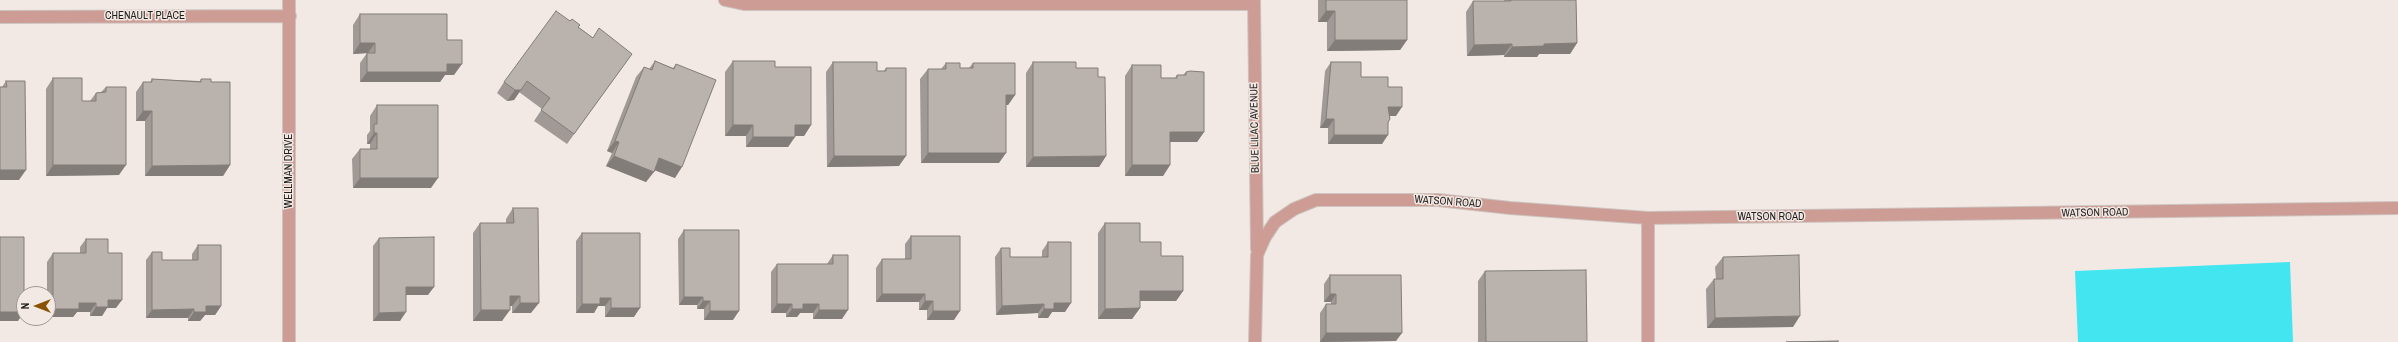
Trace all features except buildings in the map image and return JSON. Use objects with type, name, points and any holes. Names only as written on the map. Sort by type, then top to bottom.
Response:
[{"type":"street","name":"WELLMAN DRIVE","points":[[289,342],[290,0]]},
{"type":"street","points":[[725,0],[744,4],[1254,2]]},
{"type":"street","name":"BLUE LILAC AVENUE","points":[[1254,2],[1257,255]]},
{"type":"street","name":"CHENAULT PLACE","points":[[0,17],[290,16]]},
{"type":"street","name":"WATSON ROAD","points":[[1255,342],[1257,255],[1265,237],[1275,222],[1294,209],[1316,200],[1438,200],[1524,209],[1648,218],[2398,208]]},
{"type":"street","points":[[1648,218],[1648,342]]},
{"type":"water","points":[[2290,262],[2293,342],[2078,342],[2075,271]]}]
